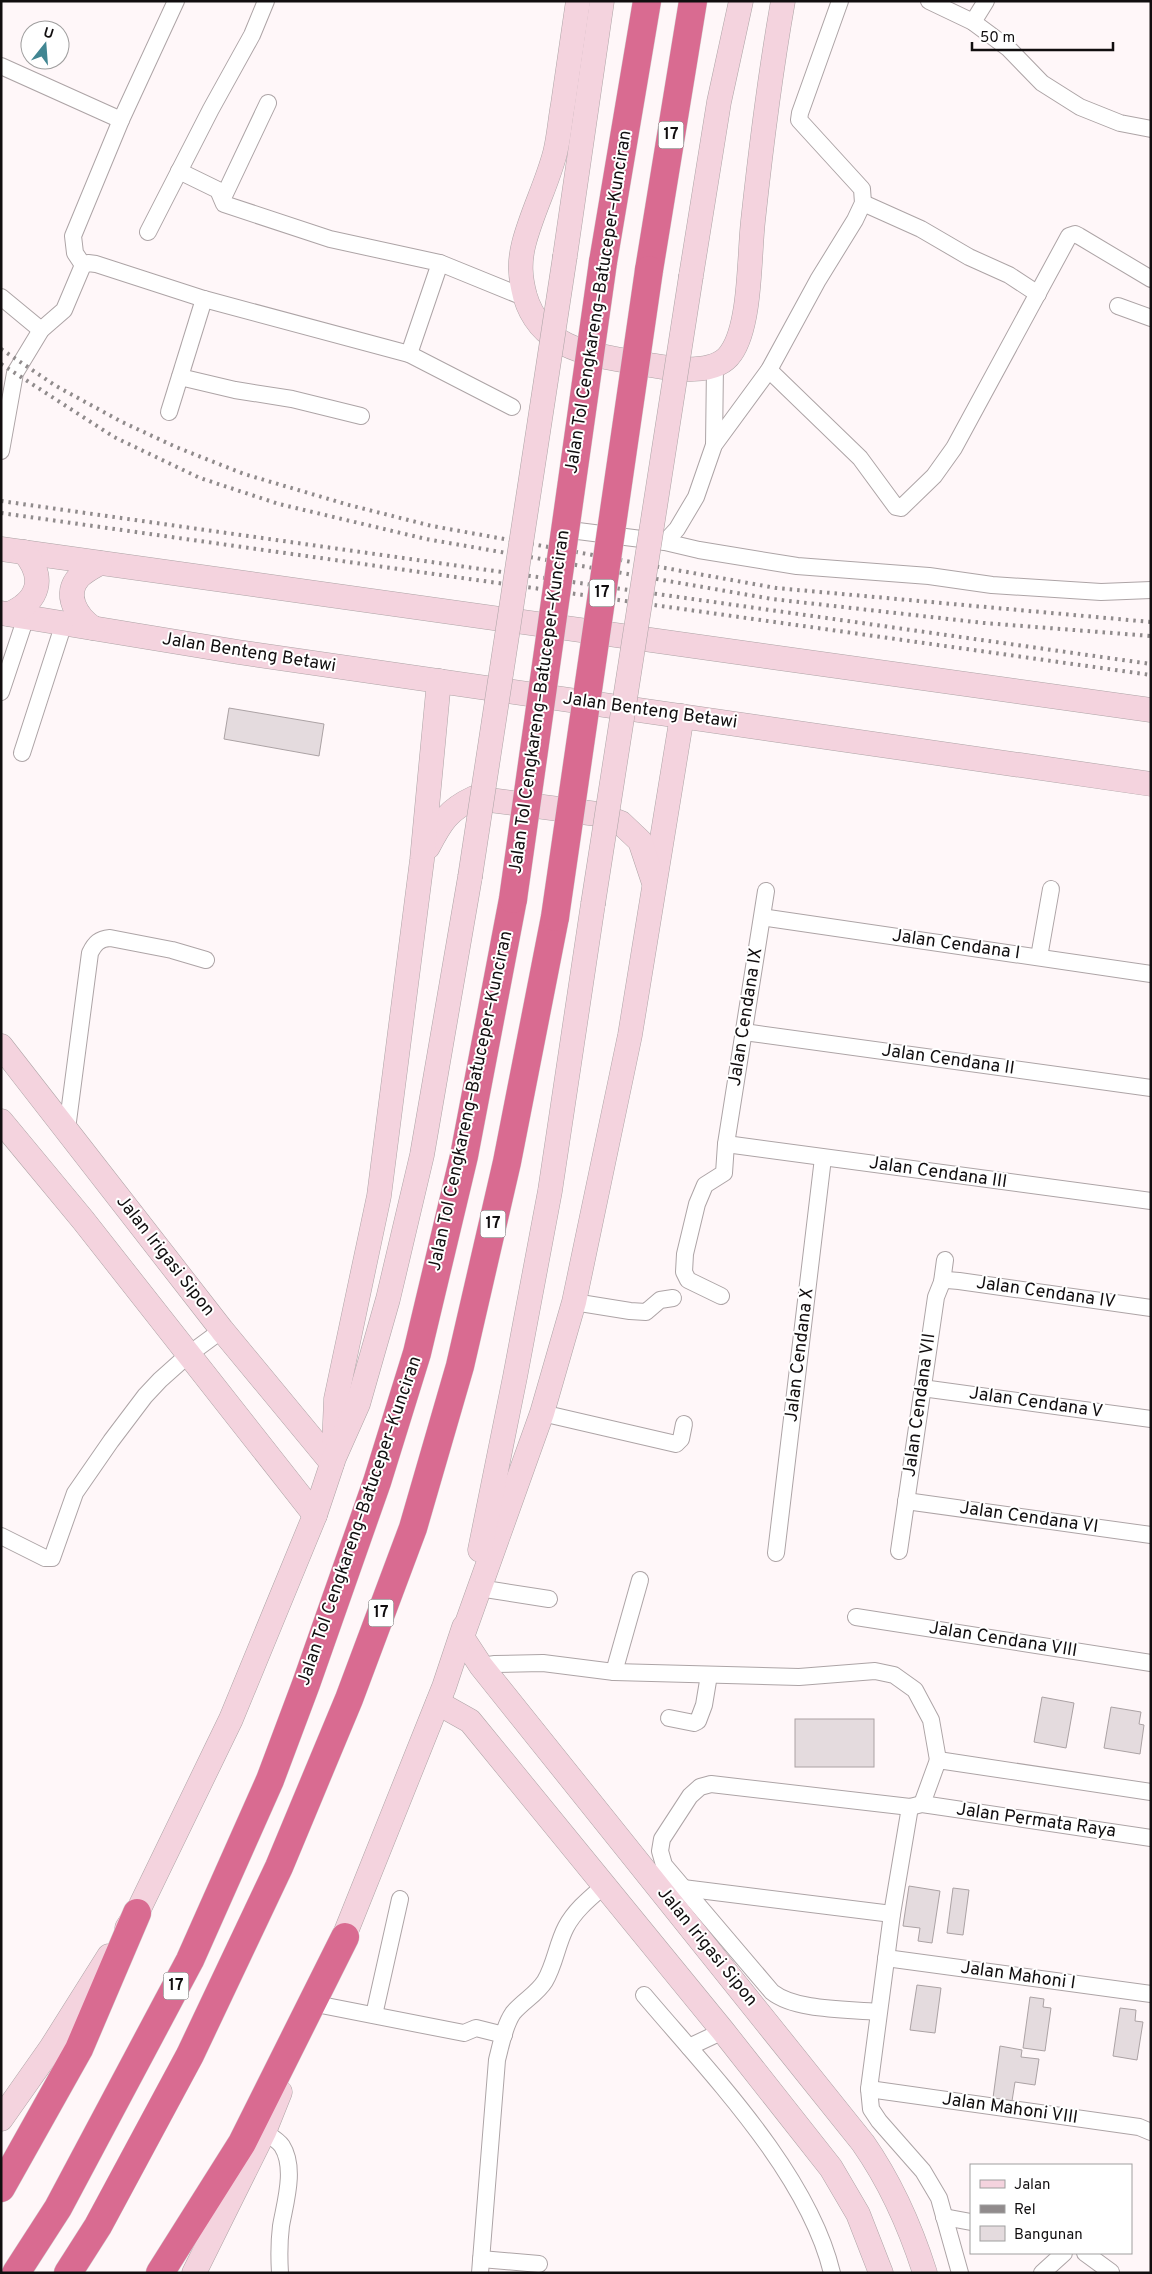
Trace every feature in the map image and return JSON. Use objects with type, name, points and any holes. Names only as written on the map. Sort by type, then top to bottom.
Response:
[{"type":"highway","name":"Jalan Tol Cengkareng–Batuceper–Kunciran","points":[[16,2273],[58,2208],[190,1960],[270,1780],[377,1482],[418,1353],[462,1166],[512,899],[603,262],[647,1]]},
{"type":"highway","name":"17","points":[[68,2273],[98,2226],[194,2046],[279,1867],[349,1699],[413,1528],[460,1366],[507,1162],[556,917],[649,270],[693,1]]},
{"type":"highway","points":[[1,2188],[79,2049],[136,1913]]},
{"type":"highway","points":[[160,2273],[242,2143],[345,1937]]},
{"type":"main road","points":[[578,1],[555,152],[524,244],[519,274],[530,311],[539,324],[553,338],[577,351],[674,370],[695,370],[715,365],[731,355],[738,337],[745,313],[753,221],[783,1]]},
{"type":"main road","points":[[1,2119],[51,2048],[136,1913],[231,1719],[316,1512],[332,1462],[358,1404],[383,1318],[422,1155],[470,877],[602,1]]},
{"type":"main road","points":[[460,1642],[516,1377],[550,1191],[691,276],[722,86],[741,1]]},
{"type":"main road","points":[[1,549],[1151,710]]},
{"type":"main road","points":[[12,615],[30,602],[35,593],[36,568],[24,552]]},
{"type":"main road","points":[[93,628],[83,621],[72,601],[74,586],[79,577],[100,563]]},
{"type":"main road","name":"Jalan Benteng Betawi","points":[[12,615],[439,681],[1151,784]]},
{"type":"main road","points":[[332,1462],[336,1399],[379,1196],[422,860],[439,681]]},
{"type":"main road","points":[[194,2273],[264,2132],[345,1937],[441,1695],[542,1414],[574,1302],[630,1035],[682,716]]},
{"type":"main road","points":[[422,860],[441,822],[457,806],[474,798],[597,814],[621,823],[640,841],[654,884]]},
{"type":"main road","name":"Jalan Irigasi Sipon","points":[[1,1046],[67,1129],[220,1331],[332,1462]]},
{"type":"main road","points":[[1,1121],[83,1220],[316,1512]]},
{"type":"main road","name":"Jalan Irigasi Sipon","points":[[460,1642],[482,1666],[863,2143],[879,2166],[897,2198],[924,2273]]},
{"type":"main road","points":[[441,1695],[470,1722],[724,2031],[844,2188],[858,2214],[875,2272]]},
{"type":"street","points":[[83,265],[75,253],[73,236],[121,120],[176,1]]},
{"type":"street","points":[[148,232],[252,35],[266,1]]},
{"type":"street","points":[[665,542],[677,529],[696,497],[714,445],[768,370],[863,203],[862,189],[804,128],[799,120],[840,1]]},
{"type":"street","points":[[929,1],[974,22],[1008,48],[1042,83],[1080,107],[1120,123],[1151,129]]},
{"type":"street","points":[[974,22],[986,1]]},
{"type":"street","points":[[1,66],[121,120]]},
{"type":"street","points":[[268,104],[224,198],[224,204],[330,239],[440,263],[526,298]]},
{"type":"street","points":[[179,171],[218,190],[224,198]]},
{"type":"street","points":[[863,203],[921,229],[969,257],[1009,275],[1038,294]]},
{"type":"street","points":[[768,370],[860,458],[896,507],[902,508],[934,476],[954,448],[1071,235],[1080,236],[1151,280]]},
{"type":"street","points":[[1,451],[6,388],[41,330],[64,310],[83,265],[88,263],[204,299],[409,354],[512,407]]},
{"type":"street","points":[[409,354],[440,263]]},
{"type":"street","points":[[1,297],[41,330]]},
{"type":"street","points":[[169,412],[204,299]]},
{"type":"street","points":[[1118,306],[1151,318]]},
{"type":"street","points":[[714,445],[715,365]]},
{"type":"street","points":[[180,377],[235,390],[292,399],[361,416]]},
{"type":"street","points":[[570,530],[665,542],[699,550],[797,566],[929,576],[992,585],[1101,592],[1151,590]]},
{"type":"street","points":[[1,692],[12,615]]},
{"type":"street","points":[[22,753],[64,624]]},
{"type":"street","points":[[1039,957],[1051,889]]},
{"type":"street","name":"Jalan Cendana IX","points":[[721,1296],[688,1280],[684,1272],[685,1254],[697,1204],[705,1185],[724,1173],[726,1144],[766,891]]},
{"type":"street","name":"Jalan Cendana I","points":[[762,919],[768,918],[1151,974]]},
{"type":"street","points":[[67,1129],[90,953],[94,945],[101,939],[110,938],[164,948],[206,960]]},
{"type":"street","name":"Jalan Cendana II","points":[[744,1032],[1151,1088]]},
{"type":"street","name":"Jalan Cendana III","points":[[726,1144],[1151,1201]]},
{"type":"street","name":"Jalan Cendana X","points":[[776,1552],[823,1158]]},
{"type":"street","name":"Jalan Cendana VII","points":[[899,1551],[936,1297],[942,1282],[945,1260]]},
{"type":"street","name":"Jalan Cendana IV","points":[[942,1282],[947,1280],[959,1281],[1151,1308]]},
{"type":"street","points":[[574,1302],[646,1312],[660,1300],[673,1298]]},
{"type":"street","points":[[1,1536],[45,1558],[52,1558],[75,1493],[82,1480],[145,1396],[190,1354],[220,1331]]},
{"type":"street","name":"Jalan Cendana V","points":[[922,1388],[1151,1419]]},
{"type":"street","points":[[542,1414],[676,1444],[681,1439],[684,1424]]},
{"type":"street","name":"Jalan Cendana VI","points":[[906,1501],[1151,1535]]},
{"type":"street","points":[[614,1672],[640,1580]]},
{"type":"street","points":[[479,1588],[550,1599]]},
{"type":"street","name":"Jalan Cendana VIII","points":[[856,1617],[894,1631],[1151,1663]]},
{"type":"street","points":[[482,1666],[543,1663],[614,1672],[799,1677],[875,1671],[894,1675],[915,1690],[931,1720],[938,1760],[916,1805],[892,1914],[869,2089],[871,2109],[879,2121],[923,2171],[939,2198],[960,2273]]},
{"type":"street","points":[[669,1718],[698,1721],[704,1705],[709,1675]]},
{"type":"street","points":[[938,1760],[1151,1792]]},
{"type":"street","name":"Jalan Permata Raya","points":[[878,2012],[809,2005],[782,2000],[772,1992],[664,1865],[660,1851],[662,1839],[690,1796],[700,1787],[711,1784],[916,1805],[1151,1838]]},
{"type":"street","points":[[539,2264],[481,2266],[497,2060],[512,2015],[528,1997],[539,1990],[548,1976],[566,1927],[582,1905],[604,1885]]},
{"type":"street","points":[[683,1888],[892,1914]]},
{"type":"street","points":[[374,2016],[400,1899]]},
{"type":"street","name":"Jalan Mahoni I","points":[[886,1958],[1151,1994]]},
{"type":"street","points":[[644,1995],[750,2122],[789,2176],[817,2225],[832,2273]]},
{"type":"street","points":[[316,2004],[464,2032],[476,2028],[504,2035]]},
{"type":"street","points":[[688,2048],[724,2031]]},
{"type":"street","name":"Jalan Mahoni VIII","points":[[869,2089],[1139,2126],[1151,2132]]},
{"type":"street","points":[[264,2132],[282,2145],[287,2157],[288,2197],[278,2250],[280,2273]]},
{"type":"street","points":[[944,2217],[970,2222]]},
{"type":"street","points":[[1042,2273],[1063,2254]]},
{"type":"street","points":[[1086,2254],[1111,2272]]},
{"type":"building","points":[[229,708],[324,724],[319,756],[224,739]]},
{"type":"building","points":[[1042,1697],[1074,1703],[1066,1748],[1034,1742]]},
{"type":"building","points":[[1111,1707],[1141,1712],[1139,1724],[1144,1725],[1140,1754],[1104,1748]]},
{"type":"building","points":[[795,1719],[874,1719],[874,1767],[795,1767]]},
{"type":"building","points":[[909,1886],[940,1891],[932,1943],[918,1941],[920,1928],[903,1926]]},
{"type":"building","points":[[953,1888],[969,1890],[963,1935],[947,1933]]},
{"type":"building","points":[[917,1985],[941,1988],[935,2033],[910,2030]]},
{"type":"building","points":[[1030,1997],[1044,1999],[1043,2007],[1051,2008],[1045,2051],[1023,2048]]},
{"type":"building","points":[[1120,2008],[1136,2010],[1135,2021],[1143,2022],[1137,2060],[1113,2056]]},
{"type":"building","points":[[1000,2046],[1022,2050],[1021,2057],[1039,2059],[1035,2085],[1015,2082],[1012,2101],[993,2098]]},
{"type":"railway","points":[[1,349],[56,386],[122,422],[176,447],[244,474],[349,505],[432,526],[776,588],[1151,622]]},
{"type":"railway","points":[[1,364],[114,437],[200,478],[279,504],[426,539],[772,599],[984,623],[1151,636]]},
{"type":"railway","points":[[1,501],[1151,664]]},
{"type":"railway","points":[[1,513],[1151,675]]}]
